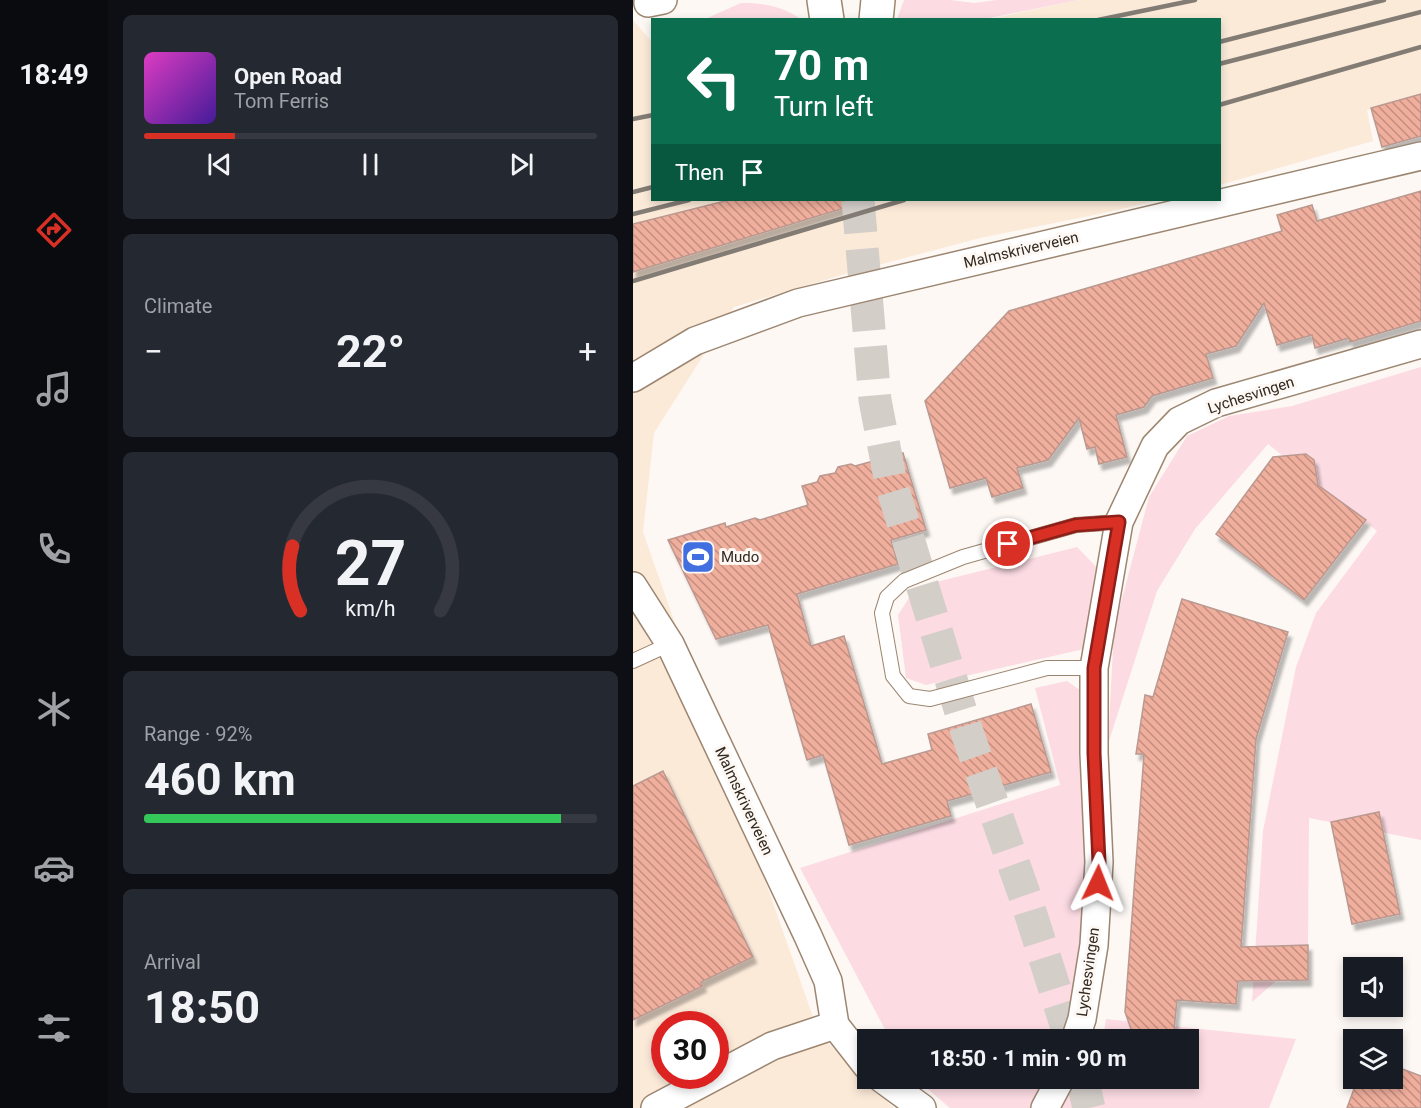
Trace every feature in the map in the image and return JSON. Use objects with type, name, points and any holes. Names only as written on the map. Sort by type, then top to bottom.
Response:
[{"type":"main road","points":[[824,0],[827,18]]},
{"type":"main road","points":[[876,18],[877,0]]},
{"type":"street","name":"Malmskriverveien","points":[[633,378],[695,341],[798,303],[1421,156]]},
{"type":"street","name":"Lychesvingen","points":[[1079,1029],[1094,945],[1099,862],[1094,753],[1094,668],[1119,522],[1155,447],[1179,422],[1216,403],[1421,345]]},
{"type":"street","name":"Malmskriverveien","points":[[633,586],[671,644],[824,972],[828,981],[835,1025]]},
{"type":"street","points":[[655,1108],[772,1046],[835,1025],[857,1053]]},
{"type":"street","points":[[896,1089],[923,1108]]},
{"type":"street","points":[[1045,1108],[1055,1089]]},
{"type":"lane","points":[[1094,668],[1047,668],[930,699],[909,696],[893,676],[882,613],[887,597],[904,581],[963,557],[1076,525],[1119,522]]},
{"type":"lane","points":[[633,661],[671,644]]},
{"type":"shaded area","points":[[904,0],[950,0],[974,3],[997,0],[1078,0],[990,18],[897,18]]},
{"type":"shaded area","points":[[1078,0],[1421,0],[1421,95],[1367,110],[1373,141],[1221,185],[1221,18],[994,18]]},
{"type":"shaded area","points":[[741,3],[773,6],[799,18],[707,18]]},
{"type":"shaded area","points":[[633,20],[651,41],[651,201],[1156,201],[980,238],[852,272],[734,307],[654,433],[643,532],[819,1034],[857,1071],[857,1089],[875,1089],[894,1108],[633,1108]]},
{"type":"shaded area","points":[[1421,367],[1421,840],[1309,818],[1308,945],[1274,945],[1275,982],[1252,1002],[1263,831],[1296,667],[1316,613],[1377,531],[1268,444],[1195,529],[1157,591],[1108,744],[1114,629],[1149,497],[1187,436],[1229,416],[1292,406]]},
{"type":"shaded area","points":[[1077,547],[1103,574],[1084,649],[926,685],[906,678],[898,615],[916,587]]},
{"type":"shaded area","points":[[1067,681],[1084,693],[1090,866],[1087,1029],[885,1029],[800,868],[1060,785],[1035,688]]},
{"type":"shaded area","points":[[1106,1019],[1296,1039],[1269,1108],[1092,1108],[1095,1089],[1199,1089],[1199,1029],[1104,1029]]},
{"type":"shaded area","points":[[928,1089],[1091,1089],[1092,1108],[950,1108]]},
{"type":"building","points":[[1421,94],[1421,136],[1382,147],[1371,108]]},
{"type":"building","points":[[1421,191],[1421,321],[1350,342],[1349,338],[1315,348],[1312,335],[1277,345],[1264,303],[1236,346],[1206,354],[1213,378],[1152,396],[1144,407],[1116,415],[1127,457],[1099,464],[1095,447],[1087,449],[1079,418],[1048,460],[1017,468],[1023,488],[992,497],[986,478],[950,488],[925,401],[1009,311],[1282,231],[1277,215],[1312,205],[1317,221]]},
{"type":"building","points":[[725,201],[850,201],[851,206],[633,272],[633,224]]},
{"type":"building","points":[[903,453],[926,530],[891,540],[898,564],[797,594],[811,646],[844,636],[882,764],[932,750],[928,734],[1031,704],[1051,772],[947,801],[951,816],[849,845],[823,755],[807,760],[768,625],[716,639],[668,540],[725,523],[726,527],[755,518],[760,520],[808,505],[802,486],[817,482],[820,476],[835,473],[838,467],[851,464],[855,466]]},
{"type":"building","points":[[1306,454],[1314,460],[1318,485],[1366,520],[1304,600],[1216,534],[1273,457]]},
{"type":"building","points":[[1182,599],[1288,632],[1256,739],[1241,947],[1308,945],[1308,980],[1238,981],[1236,1004],[1177,1000],[1174,1029],[1131,1029],[1125,1012],[1144,754],[1136,754],[1145,695],[1153,697]]},
{"type":"building","points":[[663,771],[753,957],[701,982],[703,986],[633,1020],[633,786]]},
{"type":"building","points":[[1379,812],[1400,914],[1352,924],[1331,822]]},
{"type":"building","points":[[1403,1069],[1421,1076],[1421,1108],[1347,1108],[1354,1089],[1403,1089]]},
{"type":"tunnel","points":[[858,201],[875,400],[891,483],[968,735],[1026,899],[1067,1029]]},
{"type":"tunnel","points":[[1085,1089],[1089,1108]]},
{"type":"railway","points":[[1108,18],[1195,0]]},
{"type":"railway","points":[[1221,41],[1384,0]]},
{"type":"railway","points":[[1221,63],[1421,12]]},
{"type":"railway","points":[[1221,104],[1421,47]]},
{"type":"railway","points":[[633,119],[651,115]]},
{"type":"railway","points":[[633,192],[651,188]]},
{"type":"railway","points":[[633,214],[685,201]]},
{"type":"railway","points":[[633,281],[901,201]]},
{"type":"place","name":"Mudo","points":[[698,557]]},
{"type":"route","points":[[1008,544],[1076,525],[1119,522],[1094,668],[1098,883]]}]
